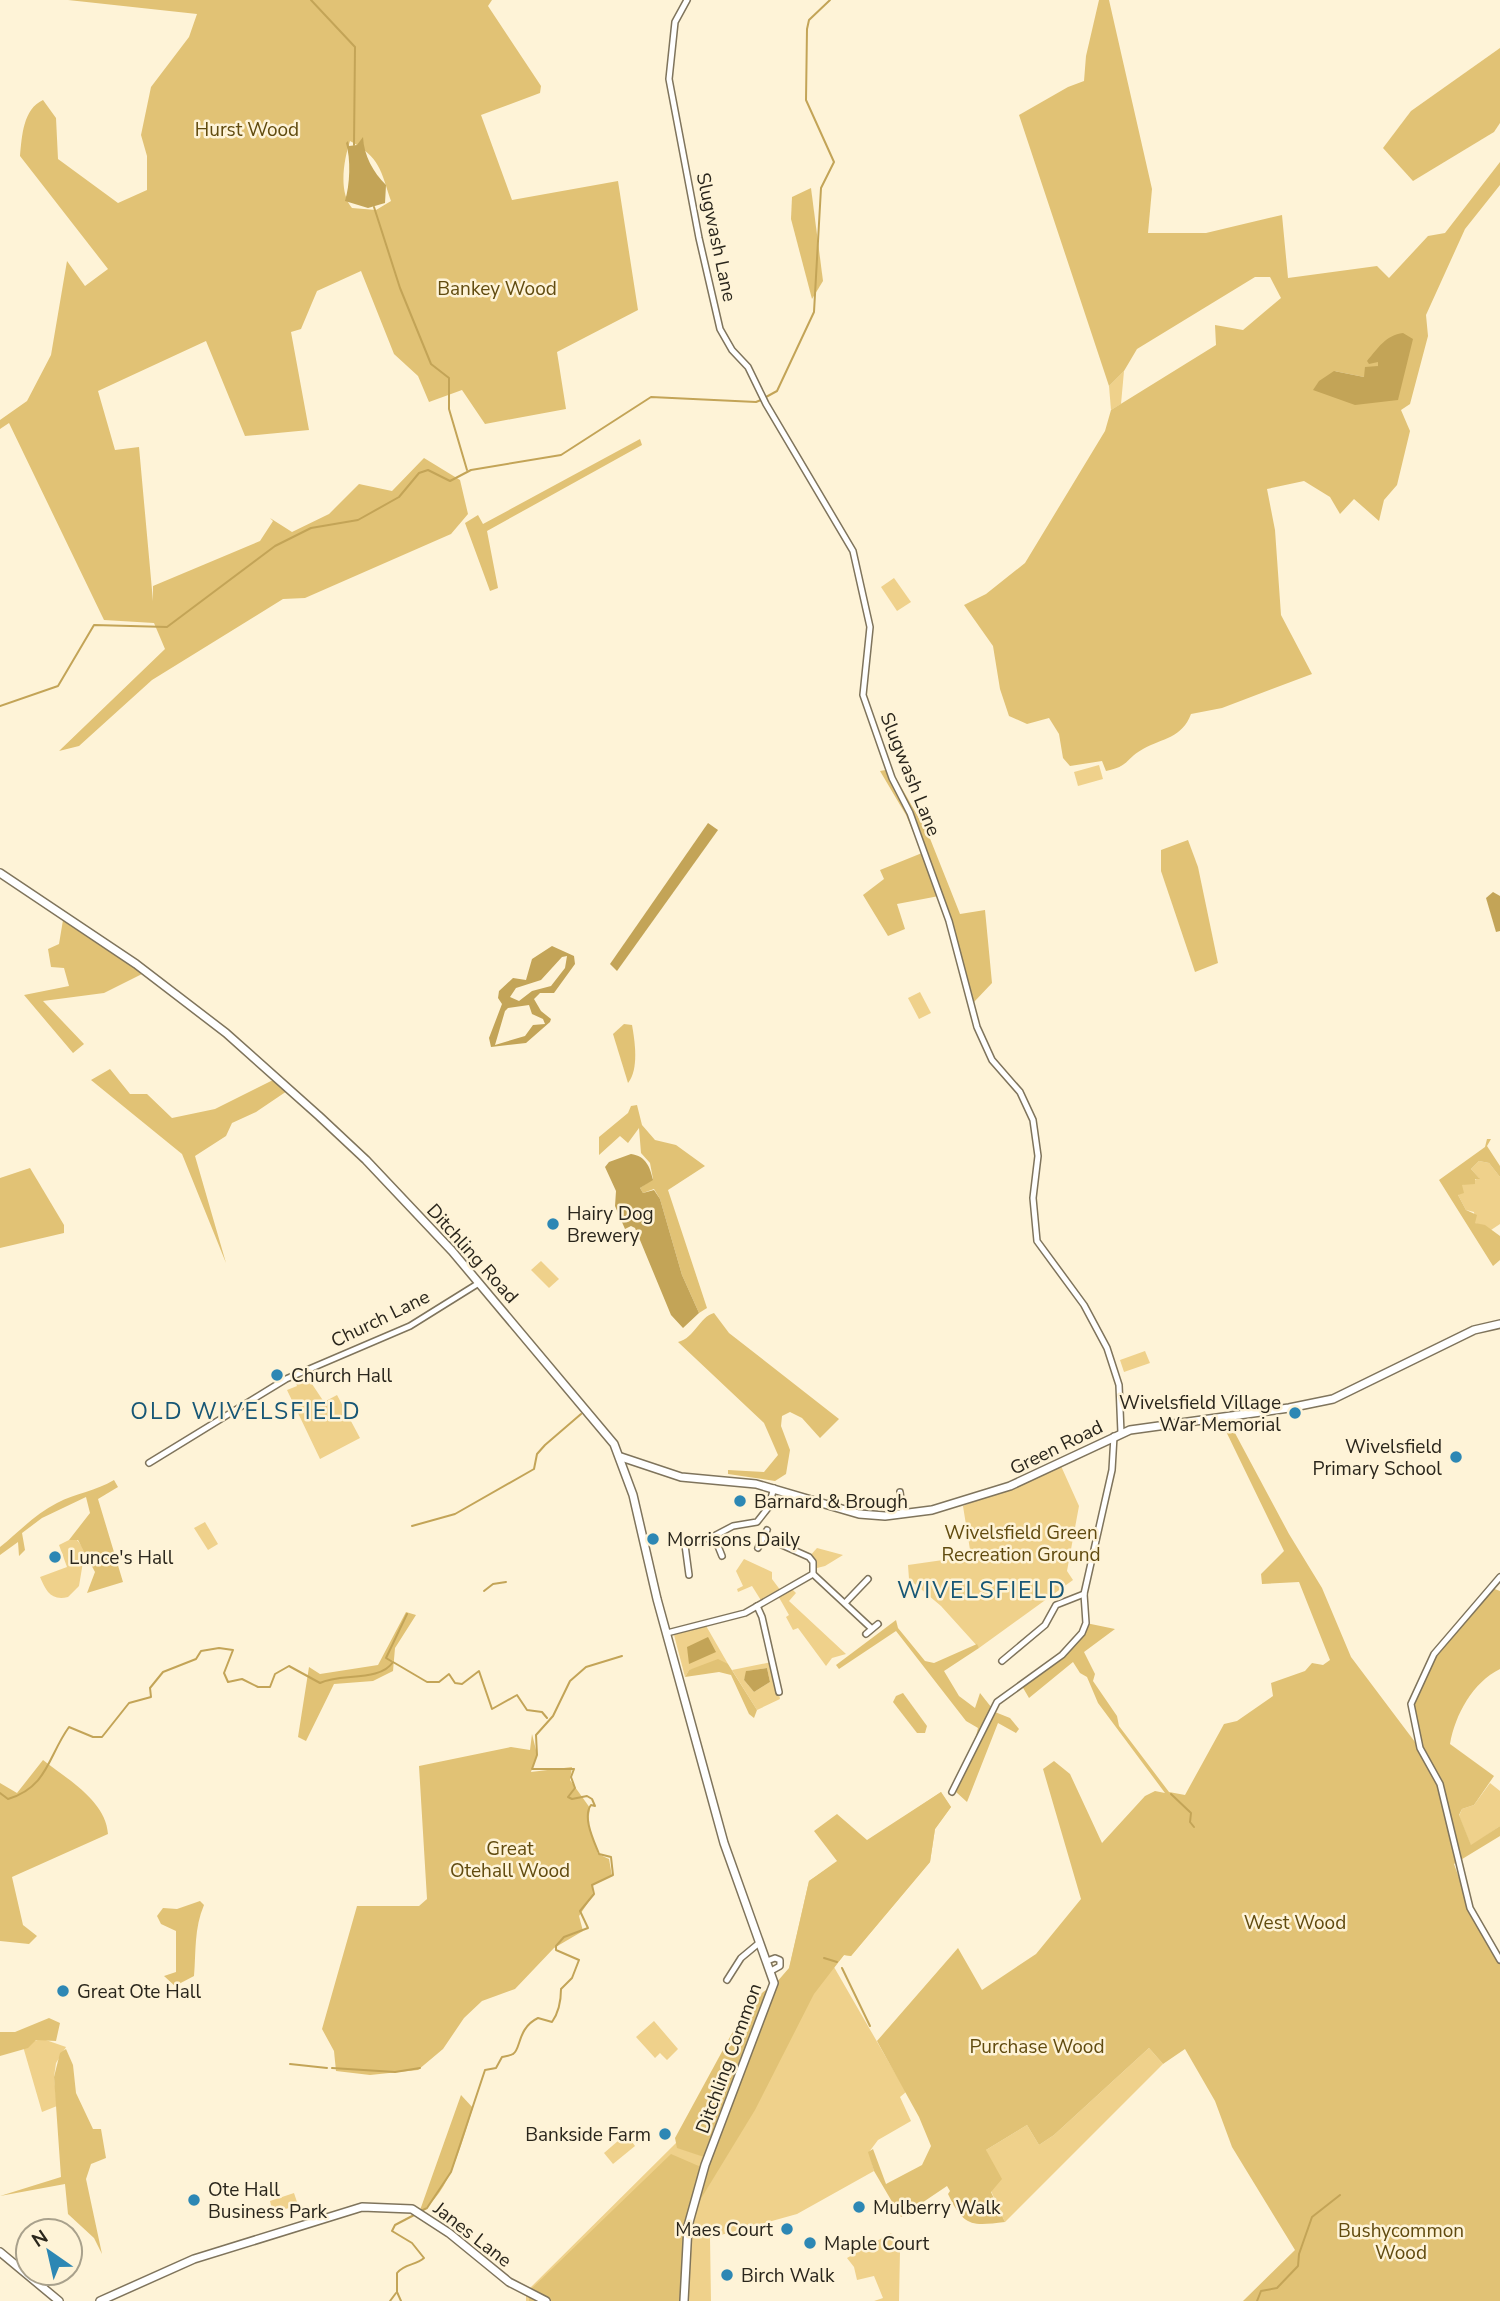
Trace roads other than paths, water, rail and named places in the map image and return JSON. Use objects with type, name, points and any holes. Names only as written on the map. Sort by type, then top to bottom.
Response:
[{"type":"main road","name":"Ditchling Road","points":[[0,873],[136,964],[226,1033],[366,1160],[572,1392],[621,1457],[713,1801]]},
{"type":"main road","name":"Green Road","points":[[621,1457],[681,1476],[733,1480],[774,1488],[859,1514],[903,1514],[962,1503],[999,1491],[1118,1435],[1325,1402],[1474,1330],[1498,1324]]},
{"type":"main road","points":[[1498,1324],[1500,1333]]},
{"type":"main road","name":"Ditchling Common","points":[[684,2301],[688,2226],[707,2158],[774,1986],[771,1971],[724,1843],[713,1801]]},
{"type":"main road","name":"Janes Lane","points":[[100,2301],[192,2260],[362,2207],[412,2209],[509,2282],[545,2301]]},
{"type":"main road","points":[[0,2252],[59,2301]]},
{"type":"street","name":"Slugwash Lane","points":[[687,0],[675,22],[669,79],[699,237],[720,329],[732,350],[748,368],[766,404],[853,551],[870,627],[863,695],[892,778],[910,813],[957,943],[980,1035],[992,1060],[1020,1093],[1033,1120],[1038,1140],[1033,1198],[1037,1241],[1084,1305],[1107,1348],[1117,1376],[1118,1435],[1084,1594],[1086,1623],[1077,1642],[997,1702],[951,1793]]},
{"type":"street","name":"Church Lane","points":[[149,1463],[286,1379],[410,1326],[478,1283]]},
{"type":"street","points":[[689,1575],[685,1545],[714,1536],[733,1526],[757,1522],[768,1508],[774,1488]]},
{"type":"street","points":[[900,1492],[903,1514]]},
{"type":"street","points":[[758,1548],[767,1530]]},
{"type":"street","points":[[714,1536],[722,1556]]},
{"type":"street","points":[[764,1537],[809,1558],[813,1562],[813,1574],[871,1628]]},
{"type":"street","points":[[667,1633],[745,1613],[813,1574]]},
{"type":"street","points":[[1500,1577],[1434,1654],[1411,1704],[1420,1748],[1440,1783],[1470,1908],[1500,1960]]},
{"type":"street","points":[[845,1603],[869,1579]]},
{"type":"street","points":[[1002,1661],[1045,1625],[1056,1605],[1084,1594]]},
{"type":"street","points":[[757,1605],[780,1686]]},
{"type":"street","points":[[866,1634],[878,1624]]},
{"type":"street","points":[[727,1980],[727,1972],[759,1943]]},
{"type":"street","points":[[767,1961],[775,1958],[780,1960],[780,1966],[771,1971]]},
{"type":"waterway","points":[[311,0],[355,47],[354,145]]},
{"type":"waterway","points":[[766,397],[777,391],[814,312],[821,188],[834,162],[806,100],[807,29],[809,20],[830,0]]},
{"type":"waterway","points":[[374,207],[400,288],[431,364],[449,378],[449,409],[467,470]]},
{"type":"waterway","points":[[0,706],[58,686],[94,625],[167,627],[275,546],[311,528],[358,520],[399,497],[419,473],[428,470],[450,481],[471,470],[561,455],[651,397],[756,402],[761,400]]},
{"type":"waterway","points":[[412,1526],[455,1514],[534,1469],[537,1454],[581,1414]]},
{"type":"waterway","points":[[484,1591],[493,1584],[506,1582]]},
{"type":"waterway","points":[[391,1661],[386,1658],[407,1614]]},
{"type":"waterway","points":[[0,1793],[8,1799],[31,1787],[46,1769],[69,1727],[93,1737],[102,1737],[129,1703],[151,1697],[150,1688],[163,1672],[196,1659],[201,1651],[219,1648],[233,1650],[224,1673],[228,1682],[242,1679],[258,1687],[270,1687],[275,1674],[289,1666],[320,1683],[369,1675],[387,1668],[393,1662],[427,1682],[439,1682],[449,1674],[455,1683],[462,1684],[479,1671],[492,1709],[517,1695],[527,1710],[542,1712],[547,1718]]},
{"type":"waterway","points":[[421,2211],[427,2208],[451,2172],[485,2070],[496,2068],[502,2057],[516,2052],[523,2033],[531,2022],[538,2018],[552,2022],[559,2006],[561,1989],[572,1978],[579,1960],[556,1950],[556,1946],[564,1937],[588,1928],[580,1911],[594,1894],[592,1885],[613,1875],[611,1857],[599,1854],[590,1829],[589,1810],[591,1805],[595,1806],[592,1799],[587,1796],[572,1799],[568,1797],[575,1788],[571,1777],[574,1769],[532,1769],[537,1755],[536,1735],[553,1716],[570,1681],[586,1667],[622,1656]]},
{"type":"waterway","points":[[1171,1794],[1191,1813],[1190,1822],[1194,1827]]},
{"type":"waterway","points":[[824,1958],[837,1962]]},
{"type":"waterway","points":[[842,1968],[870,2026]]},
{"type":"waterway","points":[[290,2064],[327,2068]]},
{"type":"waterway","points":[[332,2068],[395,2072],[420,2068]]},
{"type":"waterway","points":[[1257,2301],[1261,2291],[1277,2288],[1298,2266],[1299,2254],[1312,2217],[1340,2195]]},
{"type":"waterway","points":[[401,2301],[397,2292],[397,2273],[424,2258],[412,2243],[392,2231],[395,2225],[416,2214]]},
{"type":"waterway","points":[[390,2301],[396,2293]]},
{"type":"place","name":"Hairy Dog Brewery","points":[[553,1224]]},
{"type":"place","name":"Church Hall","points":[[277,1375]]},
{"type":"place","name":"Wivelsfield Village War Memorial","points":[[1295,1413]]},
{"type":"place","name":"Wivelsfield Primary School","points":[[1456,1457]]},
{"type":"place","name":"Barnard & Brough","points":[[740,1501]]},
{"type":"place","name":"Morrisons Daily","points":[[653,1539]]},
{"type":"place","name":"Lunce's Hall","points":[[55,1557]]},
{"type":"place","name":"Great Ote Hall","points":[[63,1991]]},
{"type":"place","name":"Bankside Farm","points":[[665,2134]]},
{"type":"place","name":"Ote Hall Business Park","points":[[194,2200]]},
{"type":"place","name":"Mulberry Walk","points":[[859,2207]]},
{"type":"place","name":"Maes Court","points":[[787,2229]]},
{"type":"place","name":"Maple Court","points":[[810,2243]]},
{"type":"place","name":"Birch Walk","points":[[727,2275]]},
{"type":"district","name":"OLD WIVELSFIELD","points":[[246,1411]]},
{"type":"district","name":"WIVELSFIELD","points":[[982,1590]]},
{"type":"park label","name":"Hurst Wood","points":[[247,129]]},
{"type":"park label","name":"Bankey Wood","points":[[497,288]]},
{"type":"park label","name":"Wivelsfield Green Recreation Ground","points":[[1021,1543]]},
{"type":"park label","name":"Great Otehall Wood","points":[[510,1859]]},
{"type":"park label","name":"West Wood","points":[[1295,1922]]},
{"type":"park label","name":"Purchase Wood","points":[[1037,2046]]},
{"type":"park label","name":"Bushycommon Wood","points":[[1401,2241]]}]
